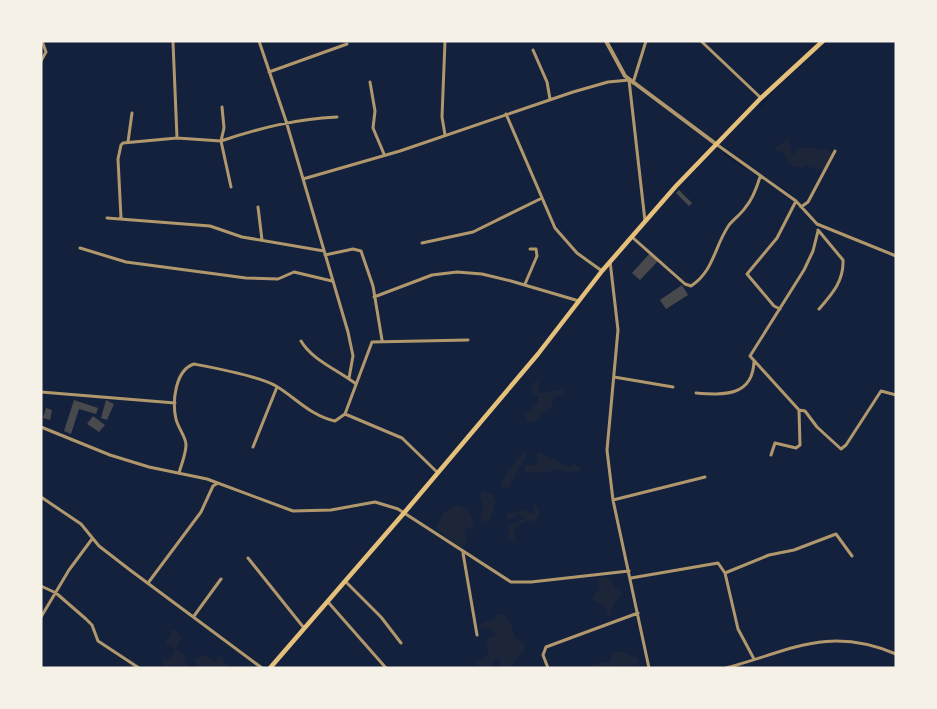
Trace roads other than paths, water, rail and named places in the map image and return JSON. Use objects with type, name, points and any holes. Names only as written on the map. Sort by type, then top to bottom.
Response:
[{"type":"main road","points":[[270,668],[438,473],[632,236],[716,144],[823,41]]},
{"type":"street","points":[[41,61],[46,52],[42,41]]},
{"type":"street","points":[[259,41],[286,121],[353,356],[349,378]]},
{"type":"street","points":[[445,41],[442,117],[445,135]]},
{"type":"street","points":[[606,41],[618,66],[633,84],[796,201],[817,224],[896,256]]},
{"type":"street","points":[[633,84],[646,41]]},
{"type":"street","points":[[701,41],[762,98]]},
{"type":"street","points":[[173,42],[177,138]]},
{"type":"street","points":[[269,72],[347,44]]},
{"type":"street","points":[[534,50],[547,82],[550,99]]},
{"type":"street","points":[[303,178],[445,135],[550,99],[608,82],[629,80]]},
{"type":"street","points":[[629,80],[645,222]]},
{"type":"street","points":[[370,82],[375,111],[373,128],[384,154]]},
{"type":"street","points":[[222,107],[224,128],[221,141],[231,187]]},
{"type":"street","points":[[128,142],[132,113]]},
{"type":"street","points":[[506,114],[555,228],[563,240],[602,271]]},
{"type":"street","points":[[121,218],[118,159],[121,145],[128,142],[177,138],[221,141],[286,121],[336,117]]},
{"type":"street","points":[[801,206],[808,202],[835,151]]},
{"type":"street","points":[[632,236],[685,284],[691,286],[703,278],[709,269],[714,253],[730,224],[747,207],[760,177]]},
{"type":"street","points":[[422,243],[473,232],[518,208],[542,198]]},
{"type":"street","points":[[780,309],[774,306],[747,274],[777,238],[796,201]]},
{"type":"street","points":[[258,207],[262,240]]},
{"type":"street","points":[[106,218],[210,226],[242,236],[325,253],[353,248],[361,251],[374,297],[382,340]]},
{"type":"street","points":[[817,224],[818,231],[813,251],[804,270],[750,356],[799,410],[806,411],[817,427],[841,449],[846,445],[881,390],[896,395]]},
{"type":"street","points":[[818,231],[843,260],[840,279],[835,290],[819,309]]},
{"type":"street","points":[[80,248],[126,262],[246,278],[278,279],[294,272],[332,281]]},
{"type":"street","points":[[525,284],[537,256],[536,249],[530,249]]},
{"type":"street","points":[[610,262],[618,330],[607,450],[614,500],[649,668]]},
{"type":"street","points":[[374,297],[411,285],[432,275],[457,272],[482,274],[525,284],[579,301]]},
{"type":"street","points":[[179,472],[186,446],[176,419],[175,404],[180,376],[188,366],[194,364],[277,387],[305,408],[326,419],[335,421],[346,414],[370,345],[375,340],[468,340]]},
{"type":"street","points":[[301,341],[311,356],[326,362],[356,384]]},
{"type":"street","points":[[696,394],[730,394],[739,391],[753,372],[754,361]]},
{"type":"street","points":[[614,377],[673,387]]},
{"type":"street","points":[[253,447],[277,387]]},
{"type":"street","points":[[41,392],[175,404]]},
{"type":"street","points":[[771,455],[775,443],[796,448],[800,445],[799,410]]},
{"type":"street","points":[[346,414],[385,428],[402,438],[438,473]]},
{"type":"street","points":[[41,427],[110,454],[149,466],[219,483],[293,511],[331,510],[375,502],[393,507],[462,552],[478,560],[505,580],[516,583],[629,571]]},
{"type":"street","points":[[614,500],[705,477]]},
{"type":"street","points":[[148,583],[201,512],[213,486],[219,483]]},
{"type":"street","points":[[41,497],[80,524],[92,539],[148,583],[262,668]]},
{"type":"street","points":[[725,573],[770,555],[794,550],[834,535],[837,536],[852,556]]},
{"type":"street","points":[[41,617],[69,570],[92,539]]},
{"type":"street","points":[[462,552],[477,635]]},
{"type":"street","points":[[248,558],[304,628]]},
{"type":"street","points":[[631,578],[718,562],[725,573],[738,629],[754,659]]},
{"type":"street","points":[[194,616],[221,579]]},
{"type":"street","points":[[345,581],[381,617],[401,643]]},
{"type":"street","points":[[41,586],[56,593],[92,626],[98,640],[139,668]]},
{"type":"street","points":[[327,601],[386,668]]},
{"type":"street","points":[[548,668],[543,655],[546,647],[638,613]]},
{"type":"street","points":[[726,668],[804,643],[838,640],[857,643],[896,654]]},
{"type":"waterway","points":[[817,49],[827,41]]},
{"type":"waterway","points":[[783,81],[788,77]]},
{"type":"waterway","points":[[777,88],[780,84]]},
{"type":"waterway","points":[[760,106],[769,97]]},
{"type":"waterway","points":[[718,148],[731,159]]},
{"type":"waterway","points":[[734,160],[743,167]]}]
